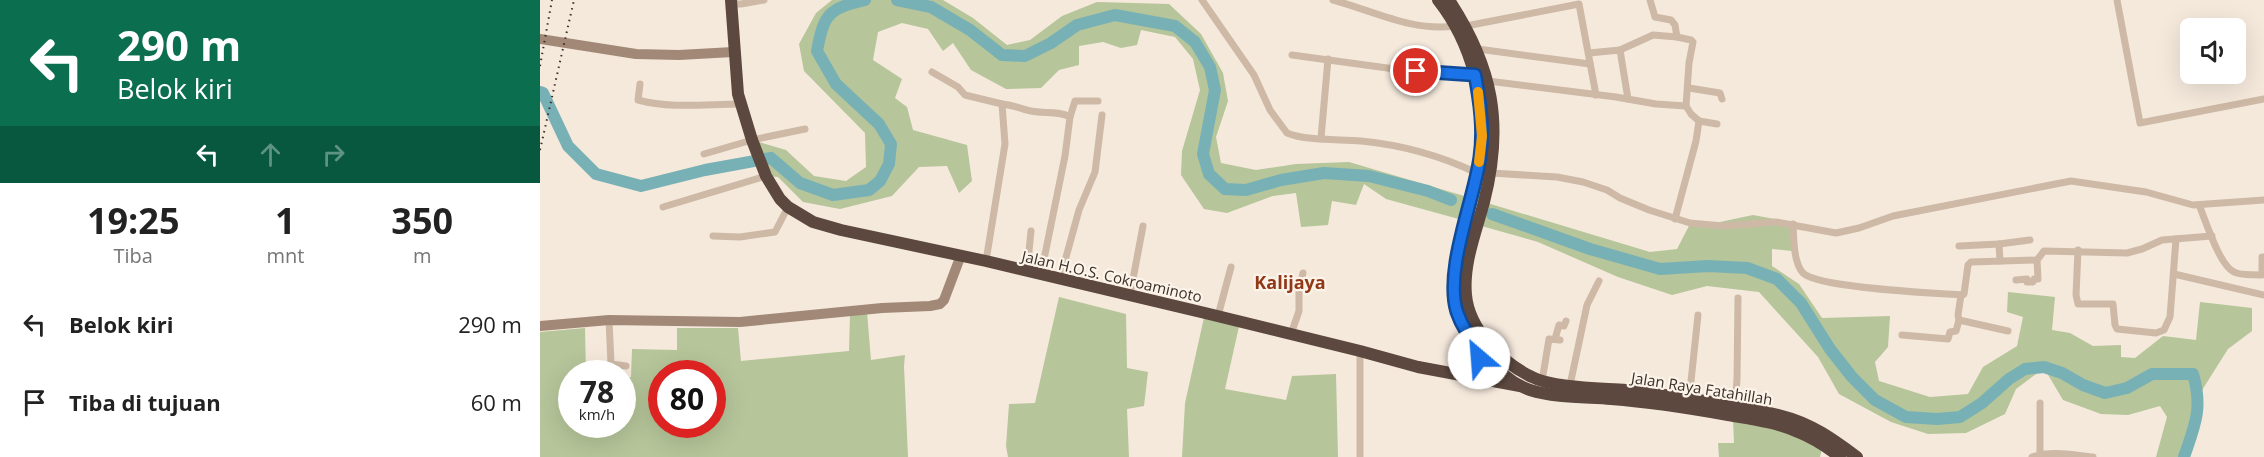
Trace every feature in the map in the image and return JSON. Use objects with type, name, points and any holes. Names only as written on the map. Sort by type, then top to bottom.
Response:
[{"type":"highway","points":[[1438,0],[1478,49],[1488,81],[1494,136],[1491,173],[1466,221],[1468,240]]},
{"type":"highway","points":[[1449,0],[1461,26],[1475,75],[1482,136],[1477,173],[1480,192],[1477,227],[1468,240],[1454,289],[1457,312],[1467,333],[1480,351],[1520,386]]},
{"type":"highway","name":"Jalan H.O.S. Cokroaminoto","points":[[731,2],[733,52],[740,104],[766,176],[773,189],[788,207],[826,226],[1130,295],[1418,367],[1520,386]]},
{"type":"highway","points":[[1463,259],[1466,298],[1474,321],[1501,356],[1537,379]]},
{"type":"highway","points":[[1469,375],[1477,364],[1480,351]]},
{"type":"highway","name":"Jalan Raya Fatahillah","points":[[1537,379],[1735,407],[1796,420],[1829,436],[1857,457]]},
{"type":"highway","name":"Jalan Raya Fatahillah","points":[[1520,386],[1541,392],[1640,402],[1759,420],[1796,431],[1840,457]]},
{"type":"street","points":[[731,2],[741,4],[764,0]]},
{"type":"street","points":[[1202,0],[1254,75],[1262,96],[1290,135],[1411,148],[1439,156],[1477,173]]},
{"type":"street","points":[[1333,0],[1412,25],[1436,27],[1461,26],[1578,4],[1581,7],[1596,95]]},
{"type":"street","points":[[1650,0],[1655,17],[1674,22],[1677,37]]},
{"type":"street","points":[[2116,0],[2140,123],[2264,99]]},
{"type":"street","points":[[1589,53],[1620,50],[1653,36],[1691,40],[1693,42],[1686,106],[1699,121],[1718,124]]},
{"type":"street","points":[[540,39],[636,54],[679,55],[733,52]]},
{"type":"street","points":[[1478,49],[1590,64]]},
{"type":"street","points":[[1620,50],[1628,99]]},
{"type":"street","points":[[1292,55],[1409,71],[1475,75]]},
{"type":"street","points":[[1321,138],[1328,59]]},
{"type":"street","points":[[932,72],[958,87],[965,95],[1024,107],[1029,111],[1056,112],[1070,117]]},
{"type":"street","points":[[1488,81],[1628,99],[1656,105],[1686,106]]},
{"type":"street","points":[[639,84],[634,100],[694,105],[740,104]]},
{"type":"street","points":[[1689,88],[1720,93],[1722,99]]},
{"type":"street","points":[[1041,274],[1063,167],[1070,117],[1075,101],[1098,101]]},
{"type":"street","points":[[986,261],[1005,144],[1002,104]]},
{"type":"street","points":[[1060,279],[1079,210],[1095,172],[1102,115]]},
{"type":"street","points":[[1675,219],[1696,141],[1699,121]]},
{"type":"street","points":[[704,154],[805,129]]},
{"type":"street","points":[[1491,173],[1557,177],[1583,182],[1607,189],[1626,201],[1690,223],[1715,226],[1776,222],[1836,233],[1893,216],[2071,181],[2146,192],[2193,205],[2264,200]]},
{"type":"street","points":[[663,207],[766,176]]},
{"type":"street","points":[[2199,205],[2227,267],[2237,274],[2262,275],[2262,257],[2264,257]]},
{"type":"street","points":[[713,236],[746,237],[775,232],[788,207]]},
{"type":"street","points":[[1793,224],[1798,261],[1803,272],[1809,277],[1842,285],[1960,295],[1964,294],[1969,263],[2037,260]]},
{"type":"street","points":[[1130,295],[1143,226]]},
{"type":"street","points":[[1027,271],[1031,231]]},
{"type":"street","points":[[2016,280],[2027,279],[2027,282],[2033,282],[2034,279],[2038,279],[2037,260],[2044,251],[2078,250],[2127,253],[2162,240],[2212,236]]},
{"type":"street","points":[[2078,250],[2077,302],[2080,304],[2113,304],[2115,325],[2119,330],[2156,333],[2164,330],[2170,317],[2176,239]]},
{"type":"street","points":[[1959,246],[2030,240]]},
{"type":"street","points":[[1999,244],[2000,261]]},
{"type":"street","points":[[540,326],[609,320],[740,322],[930,306],[940,304],[944,300],[961,255]]},
{"type":"street","points":[[1218,316],[1231,267]]},
{"type":"street","points":[[1292,334],[1299,311],[1299,291],[1303,273]]},
{"type":"street","points":[[2174,274],[2264,295]]},
{"type":"street","points":[[1570,385],[1587,305],[1599,281]]},
{"type":"street","points":[[1902,335],[1948,339],[1950,332],[1956,331],[1959,320],[1960,295]]},
{"type":"street","points":[[1735,407],[1738,298]]},
{"type":"street","points":[[1689,400],[1698,315]]},
{"type":"street","points":[[609,320],[611,360]]},
{"type":"street","points":[[1959,320],[2008,331]]},
{"type":"street","points":[[1537,379],[1549,339],[1557,340],[1559,325],[1564,326],[1566,321]]},
{"type":"street","points":[[1360,351],[1360,457]]},
{"type":"street","points":[[2040,403],[2036,456],[2063,453],[2093,457]]},
{"type":"green space","points":[[832,0],[943,0],[973,18],[1007,45],[1030,40],[1062,16],[1097,2],[1169,4],[1201,34],[1223,73],[1228,101],[1216,137],[1221,163],[1256,170],[1296,164],[1349,162],[1471,198],[1481,109],[1449,0],[1494,127],[1484,202],[1472,199],[1466,221],[1386,199],[1364,184],[1356,205],[1332,201],[1328,225],[1301,227],[1296,193],[1273,196],[1227,213],[1204,209],[1181,175],[1182,151],[1200,90],[1193,59],[1175,37],[1141,30],[1137,45],[1121,48],[1103,42],[1079,46],[1079,65],[1059,70],[1041,88],[1006,89],[971,70],[953,43],[943,51],[928,29],[902,23],[878,32],[873,60],[902,79],[895,98],[907,107],[913,130],[967,145],[972,181],[959,193],[947,166],[919,167],[892,196],[840,209],[803,202],[778,177],[766,176],[752,140],[786,150],[814,176],[846,181],[866,167],[865,133],[804,71],[799,44],[816,13]]},
{"type":"green space","points":[[1484,202],[1650,252],[1677,249],[1691,222],[1720,222],[1753,215],[1791,222],[1792,251],[1772,249],[1772,266],[1799,284],[1822,318],[1890,316],[1888,347],[1875,362],[1879,381],[1930,397],[1968,394],[1983,367],[2017,346],[2023,317],[2007,312],[2008,292],[2055,297],[2052,330],[2070,333],[2093,346],[2121,345],[2121,357],[2135,358],[2163,336],[2196,340],[2200,302],[2252,308],[2252,331],[2228,349],[2199,395],[2195,424],[2184,457],[2156,457],[2167,417],[2160,406],[2128,415],[2101,414],[2063,400],[2044,368],[2016,389],[2005,414],[1966,433],[1928,434],[1891,422],[1839,394],[1818,357],[1759,292],[1707,286],[1672,295],[1618,277],[1538,242],[1478,225]]},
{"type":"green space","points":[[1059,297],[1126,314],[1127,368],[1148,372],[1144,406],[1127,409],[1129,457],[1008,457],[1006,446],[1009,404],[1035,403]]},
{"type":"green space","points":[[867,312],[871,360],[905,355],[908,457],[540,457],[540,332],[585,328],[586,360],[558,360],[558,438],[636,438],[636,360],[632,360],[632,349],[677,350],[677,328],[738,328],[741,361],[849,351],[850,314]]},
{"type":"green space","points":[[1205,313],[1240,322],[1225,389],[1286,400],[1292,376],[1336,374],[1338,457],[1182,457],[1185,403]]},
{"type":"green space","points":[[1733,420],[1781,430],[1822,449],[1820,457],[1719,457],[1718,443],[1734,443]]},
{"type":"waterway","points":[[540,92],[543,93],[568,146],[596,174],[641,186],[705,170],[771,158],[800,183],[833,195],[869,190],[880,181],[889,164],[891,144],[879,124],[836,84],[817,51],[822,29],[830,15],[835,10],[865,0]]},
{"type":"waterway","points":[[897,0],[931,7],[970,30],[1002,55],[1025,56],[1051,43],[1077,25],[1115,15],[1175,26],[1195,42],[1210,67],[1215,90],[1203,154],[1209,174],[1225,189],[1246,190],[1281,180],[1324,173],[1369,176],[1428,191],[1451,200]]},
{"type":"waterway","points":[[1492,214],[1590,249],[1660,269],[1708,266],[1747,268],[1777,279],[1801,303],[1830,349],[1852,377],[1875,400],[1906,417],[1937,419],[1960,417],[1982,403],[2009,379],[2025,369],[2044,367],[2105,393],[2127,388],[2152,374],[2193,374],[2197,407],[2194,426],[2184,457]]},
{"type":"railway","points":[[540,66],[552,0]]},
{"type":"railway","points":[[540,150],[574,0]]},
{"type":"slow traffic","points":[[1478,92],[1482,136],[1479,162]]},
{"type":"district","name":"Kalijaya","points":[[1290,282]]},
{"type":"route","points":[[1416,71],[1475,75],[1482,136],[1474,190],[1455,270],[1454,300],[1462,324],[1480,351],[1479,358]]}]
